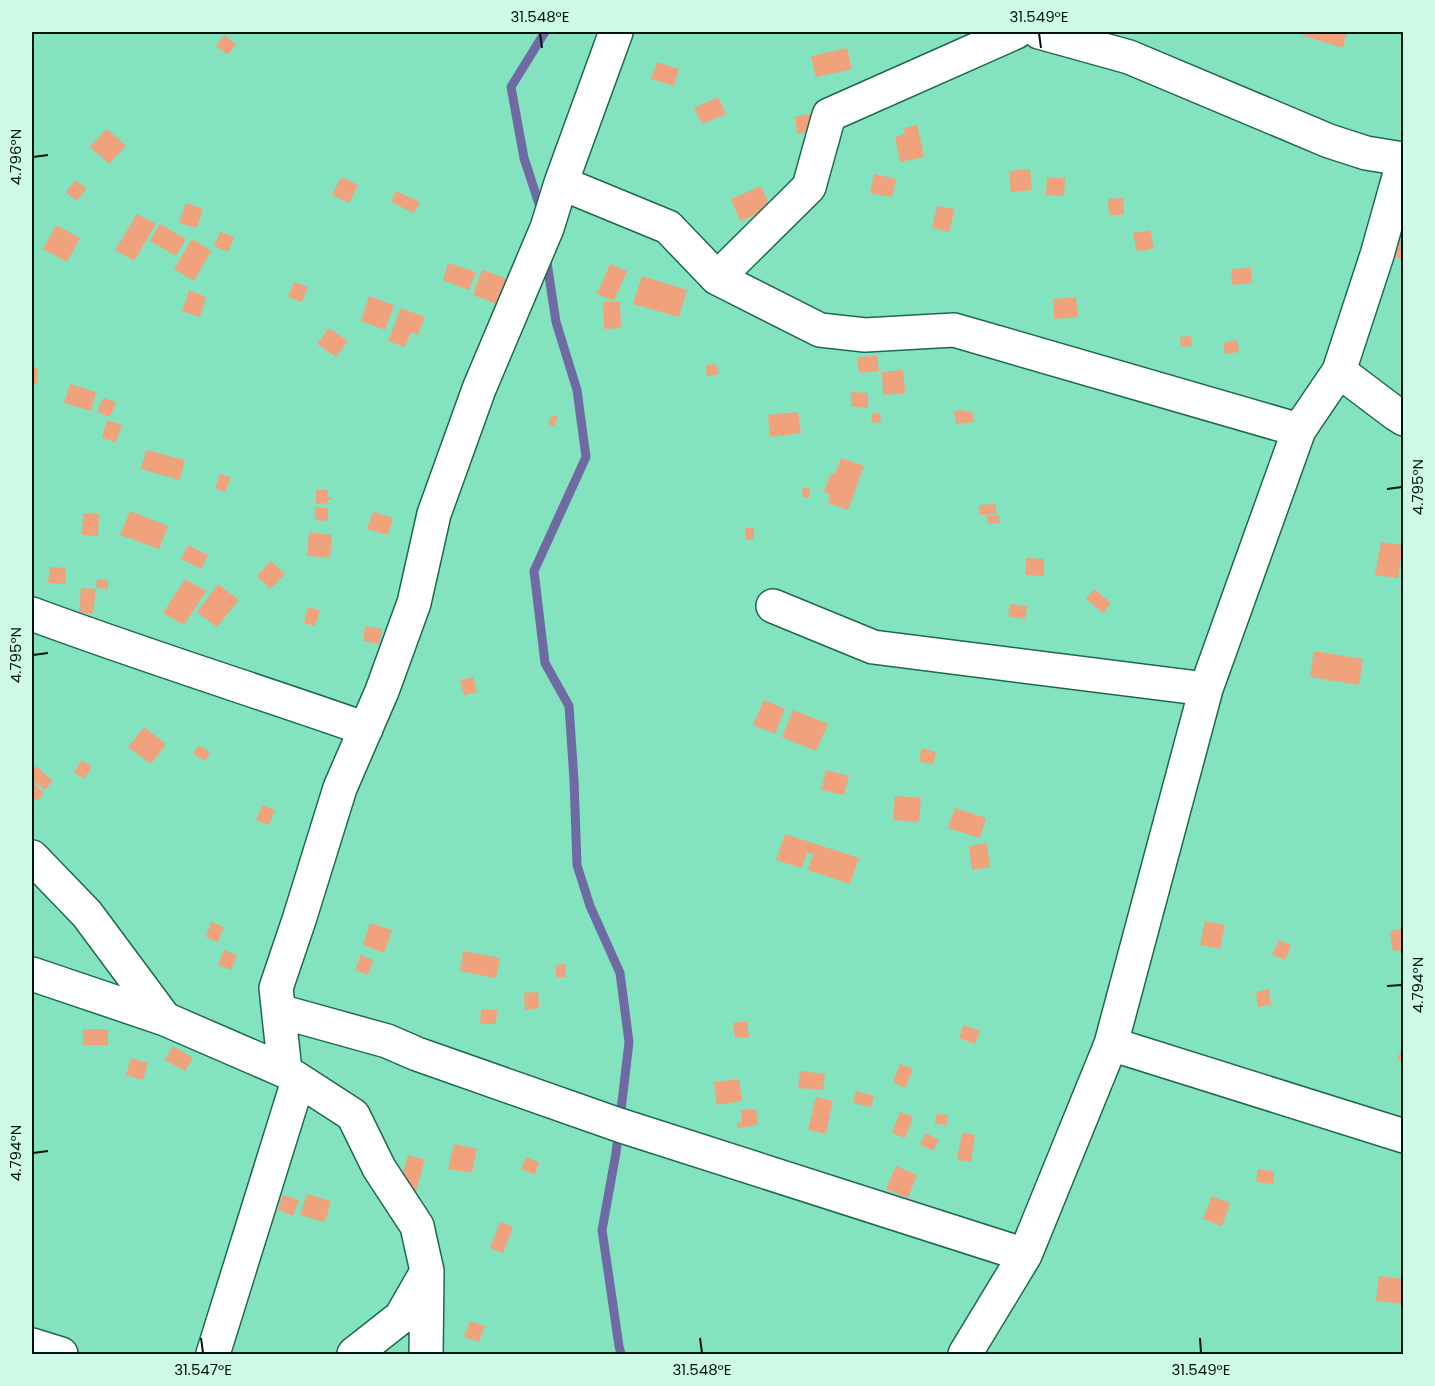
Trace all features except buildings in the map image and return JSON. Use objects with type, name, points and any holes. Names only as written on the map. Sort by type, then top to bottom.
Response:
[{"type":"street","points":[[213,1354],[292,1076],[276,988],[340,788],[382,691],[414,603],[434,514],[479,389],[547,228],[616,32]]},
{"type":"street","points":[[717,278],[809,188],[829,115],[1016,32]]},
{"type":"street","points":[[965,1354],[1025,1255],[1110,1044],[1206,688],[1299,430],[1340,371],[1377,255],[1403,159],[1366,153],[1329,141],[1129,57],[1039,32]]},
{"type":"street","points":[[561,183],[668,227],[717,278],[820,330],[865,335],[954,330],[1299,430]]},
{"type":"street","points":[[1340,371],[1404,419]]},
{"type":"street","points":[[773,606],[873,647],[1206,688]]},
{"type":"street","points":[[32,614],[366,729]]},
{"type":"street","points":[[32,857],[87,914],[165,1019]]},
{"type":"street","points":[[32,974],[165,1019],[292,1076],[352,1115],[379,1168],[417,1226],[427,1271],[426,1354]]},
{"type":"street","points":[[279,1011],[387,1041],[428,1058],[619,1125],[1025,1255]]},
{"type":"street","points":[[1110,1044],[1404,1136]]},
{"type":"street","points":[[354,1354],[401,1317],[427,1271]]},
{"type":"street","points":[[32,1345],[61,1354]]},
{"type":"waterway","points":[[542,213],[524,158],[511,87],[545,32]]},
{"type":"waterway","points":[[546,256],[556,322],[577,390],[586,457],[534,571],[545,663],[569,706],[577,865],[590,906],[620,973],[629,1042],[616,1153],[602,1230],[621,1354]]}]
